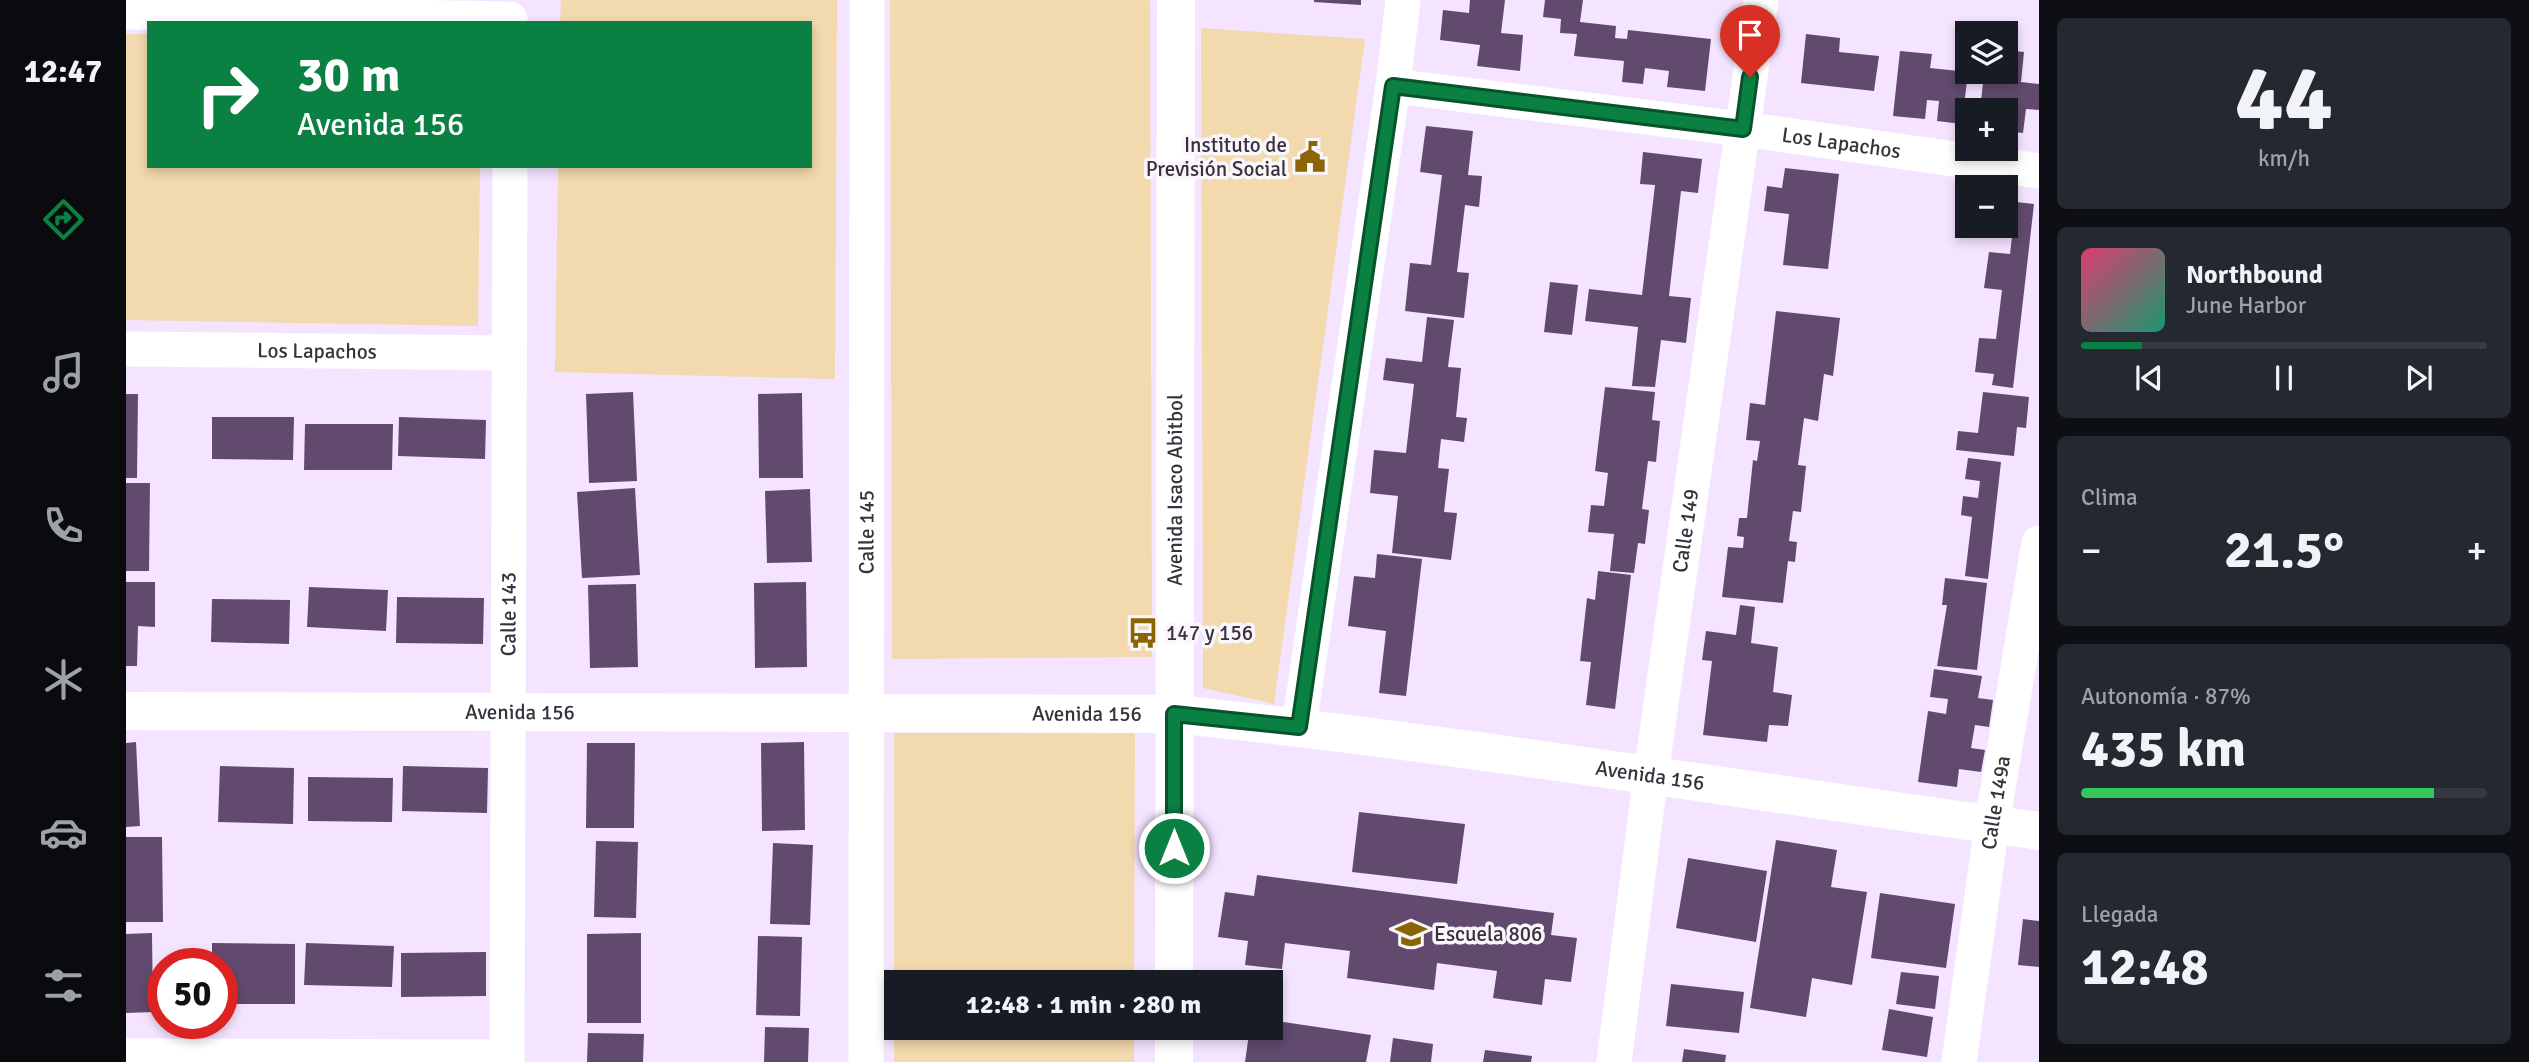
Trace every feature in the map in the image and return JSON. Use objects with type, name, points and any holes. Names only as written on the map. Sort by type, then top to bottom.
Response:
[{"type":"main road","name":"Avenida Isaco Abitbol","points":[[1174,970],[1176,0]]},
{"type":"main road","name":"Avenida 156","points":[[126,711],[1174,714],[1299,727],[1651,774],[2039,831]]},
{"type":"main road","points":[[1174,1040],[1174,1062]]},
{"type":"street","name":"Calle 145","points":[[866,1062],[867,0]]},
{"type":"street","points":[[1299,727],[1393,86],[1403,0]]},
{"type":"street","name":"Calle 149","points":[[1614,1062],[1651,774],[1761,0]]},
{"type":"street","points":[[126,12],[510,14]]},
{"type":"street","name":"Los Lapachos","points":[[1393,86],[1743,129],[2039,171]]},
{"type":"street","name":"Calle 143","points":[[507,1059],[510,168]]},
{"type":"street","name":"Los Lapachos","points":[[126,349],[509,353]]},
{"type":"street","name":"Calle 149a","points":[[1959,1062],[1992,824],[2039,543]]},
{"type":"street","points":[[126,1056],[507,1059]]},
{"type":"shaded area","points":[[561,0],[837,0],[835,379],[555,372],[558,168],[812,168],[812,21],[560,21]]},
{"type":"shaded area","points":[[890,0],[1150,0],[1152,657],[892,659]]},
{"type":"shaded area","points":[[1201,28],[1365,39],[1274,704],[1203,688]]},
{"type":"shaded area","points":[[126,34],[147,34],[147,168],[480,168],[478,326],[126,320]]},
{"type":"shaded area","points":[[894,733],[1135,733],[1134,970],[894,970]]},
{"type":"shaded area","points":[[894,1040],[1134,1040],[1134,1062],[894,1062]]},
{"type":"building","points":[[1361,0],[1361,5],[1314,2]]},
{"type":"building","points":[[1470,0],[1505,0],[1501,33],[1523,35],[1520,71],[1477,66],[1480,45],[1440,40],[1443,10],[1469,13]]},
{"type":"building","points":[[1545,0],[1583,0],[1580,22],[1616,26],[1615,38],[1627,39],[1628,30],[1711,39],[1705,91],[1667,87],[1669,71],[1645,68],[1643,84],[1622,82],[1624,61],[1574,56],[1577,34],[1560,33],[1561,19],[1543,17]]},
{"type":"building","points":[[1806,34],[1840,38],[1839,52],[1879,56],[1874,91],[1801,83]]},
{"type":"building","points":[[1900,51],[1932,54],[1930,68],[1955,71],[1955,84],[1967,84],[1965,98],[1955,98],[1955,123],[1937,121],[1939,101],[1927,100],[1925,119],[1893,116]]},
{"type":"building","points":[[2018,51],[2024,52],[2021,82],[2039,84],[2039,110],[2026,109],[2023,133],[2018,132],[2018,98],[1981,98],[1983,84],[2018,84]]},
{"type":"building","points":[[1426,126],[1473,131],[1468,175],[1482,176],[1479,207],[1465,205],[1457,272],[1469,273],[1464,318],[1405,311],[1410,263],[1431,265],[1442,175],[1420,172]]},
{"type":"building","points":[[1643,152],[1702,159],[1698,193],[1681,191],[1669,296],[1691,298],[1686,343],[1661,340],[1655,387],[1632,386],[1638,327],[1585,321],[1589,289],[1642,295],[1655,185],[1640,184]]},
{"type":"building","points":[[1785,168],[1839,174],[1828,269],[1783,265],[1789,214],[1764,211],[1767,186],[1782,188]]},
{"type":"building","points":[[2018,202],[2034,204],[2013,388],[1992,385],[1994,374],[1975,372],[1979,338],[1996,339],[2002,290],[1984,288],[1989,252],[2010,254],[2012,238],[2018,238]]},
{"type":"building","points":[[1550,282],[1578,285],[1572,335],[1544,332]]},
{"type":"building","points":[[1776,311],[1840,318],[1833,376],[1824,374],[1818,421],[1804,418],[1798,465],[1806,466],[1801,512],[1793,511],[1789,541],[1797,542],[1795,562],[1788,561],[1783,603],[1722,597],[1728,547],[1743,548],[1744,537],[1737,536],[1739,518],[1747,518],[1753,460],[1757,461],[1760,441],[1746,440],[1750,403],[1765,405]]},
{"type":"building","points":[[1427,317],[1454,320],[1448,367],[1461,368],[1456,417],[1467,418],[1464,442],[1441,439],[1438,468],[1449,469],[1444,512],[1457,513],[1451,560],[1392,553],[1398,496],[1370,493],[1374,450],[1406,453],[1414,384],[1383,380],[1386,358],[1422,362]]},
{"type":"building","points":[[1605,387],[1655,392],[1652,420],[1660,421],[1656,462],[1648,461],[1642,509],[1649,510],[1645,544],[1638,543],[1634,573],[1610,571],[1614,534],[1588,532],[1591,505],[1604,506],[1608,473],[1595,471]]},
{"type":"building","points":[[633,392],[637,481],[589,483],[586,394]]},
{"type":"building","points":[[1983,392],[2029,397],[2026,428],[2017,427],[2014,456],[1956,450],[1958,431],[1978,433]]},
{"type":"building","points":[[802,393],[803,478],[759,478],[758,394]]},
{"type":"building","points":[[126,394],[138,394],[137,478],[126,478]]},
{"type":"building","points":[[212,417],[294,417],[293,460],[212,459]]},
{"type":"building","points":[[399,417],[486,420],[485,459],[398,456]]},
{"type":"building","points":[[305,424],[393,424],[392,470],[304,470]]},
{"type":"building","points":[[1968,458],[2001,462],[1988,579],[1965,576],[1972,517],[1961,515],[1963,496],[1978,498],[1980,481],[1965,479]]},
{"type":"building","points":[[126,483],[150,483],[149,571],[126,571]]},
{"type":"building","points":[[635,488],[640,575],[582,578],[577,492]]},
{"type":"building","points":[[810,489],[812,562],[767,563],[765,491]]},
{"type":"building","points":[[1377,554],[1422,559],[1406,696],[1379,693],[1386,631],[1348,626],[1354,576],[1375,578]]},
{"type":"building","points":[[1598,571],[1631,575],[1615,709],[1586,705],[1591,662],[1580,661],[1587,598],[1595,600]]},
{"type":"building","points":[[1945,578],[1987,583],[1977,670],[1937,666],[1947,605],[1942,605]]},
{"type":"building","points":[[126,582],[155,582],[155,627],[138,626],[137,666],[126,666]]},
{"type":"building","points":[[806,582],[807,667],[755,668],[754,583]]},
{"type":"building","points":[[636,584],[638,667],[590,668],[588,585]]},
{"type":"building","points":[[309,587],[388,590],[386,631],[307,627]]},
{"type":"building","points":[[397,597],[484,598],[483,644],[396,643]]},
{"type":"building","points":[[212,599],[290,600],[289,644],[211,642]]},
{"type":"building","points":[[1740,605],[1755,607],[1751,643],[1778,647],[1773,692],[1792,695],[1788,726],[1769,725],[1767,742],[1703,735],[1712,661],[1702,660],[1706,631],[1736,635]]},
{"type":"building","points":[[1934,669],[1982,676],[1978,698],[1993,700],[1989,727],[1975,725],[1971,748],[1985,750],[1981,772],[1959,769],[1957,787],[1918,782],[1928,711],[1946,714],[1948,699],[1930,697]]},
{"type":"building","points":[[136,742],[140,826],[126,827],[126,743]]},
{"type":"building","points":[[804,742],[805,830],[762,831],[761,743]]},
{"type":"building","points":[[587,743],[635,743],[634,828],[586,828]]},
{"type":"building","points":[[220,766],[294,768],[293,824],[218,822]]},
{"type":"building","points":[[403,766],[488,768],[487,813],[402,811]]},
{"type":"building","points":[[308,777],[393,778],[392,822],[308,821]]},
{"type":"building","points":[[1359,812],[1465,824],[1457,884],[1352,872]]},
{"type":"building","points":[[126,837],[162,837],[163,922],[126,922]]},
{"type":"building","points":[[1776,840],[1837,850],[1831,887],[1867,892],[1852,985],[1812,978],[1806,1017],[1750,1008]]},
{"type":"building","points":[[596,841],[638,842],[636,918],[594,917]]},
{"type":"building","points":[[773,843],[813,845],[810,925],[770,924]]},
{"type":"building","points":[[1688,858],[1767,871],[1756,942],[1676,928]]},
{"type":"building","points":[[1257,875],[1554,913],[1551,935],[1577,938],[1571,982],[1545,979],[1542,1005],[1493,998],[1497,971],[1437,963],[1434,990],[1347,978],[1350,951],[1285,943],[1282,969],[1245,965],[1248,941],[1218,937],[1225,892],[1254,896]]},
{"type":"building","points":[[1880,893],[1955,904],[1946,968],[1871,958]]},
{"type":"building","points":[[2023,919],[2039,921],[2039,967],[2018,965]]},
{"type":"building","points":[[152,933],[152,948],[147,948],[147,1012],[126,1013],[126,934]]},
{"type":"building","points":[[641,933],[641,1023],[587,1023],[587,934]]},
{"type":"building","points":[[758,936],[802,937],[800,1016],[756,1015]]},
{"type":"building","points":[[212,943],[295,944],[295,1004],[238,1004],[238,948],[212,948]]},
{"type":"building","points":[[306,943],[394,946],[392,987],[304,985]]},
{"type":"building","points":[[486,952],[486,996],[401,997],[401,953]]},
{"type":"building","points":[[1901,972],[1939,976],[1935,1009],[1896,1004]]},
{"type":"building","points":[[1671,984],[1744,992],[1739,1033],[1666,1026]]},
{"type":"building","points":[[1889,1009],[1933,1017],[1927,1057],[1882,1050]]},
{"type":"building","points":[[1283,1022],[1371,1035],[1366,1062],[1245,1062],[1248,1040],[1283,1040]]},
{"type":"building","points":[[765,1027],[809,1028],[808,1062],[764,1062]]},
{"type":"building","points":[[588,1033],[644,1034],[643,1062],[587,1062]]},
{"type":"building","points":[[1393,1038],[1433,1044],[1431,1062],[1390,1062]]},
{"type":"building","points":[[1684,1049],[1726,1055],[1725,1062],[1682,1062]]},
{"type":"building","points":[[1485,1050],[1532,1056],[1531,1062],[1483,1062]]},
{"type":"place","name":"Instituto de Previsión Social","points":[[1310,157]]},
{"type":"place","name":"147 y 156","points":[[1143,633]]},
{"type":"place","name":"Escuela 806","points":[[1411,934]]},
{"type":"route","points":[[1174,848],[1174,714],[1299,727],[1393,86],[1743,129],[1750,77]]}]
